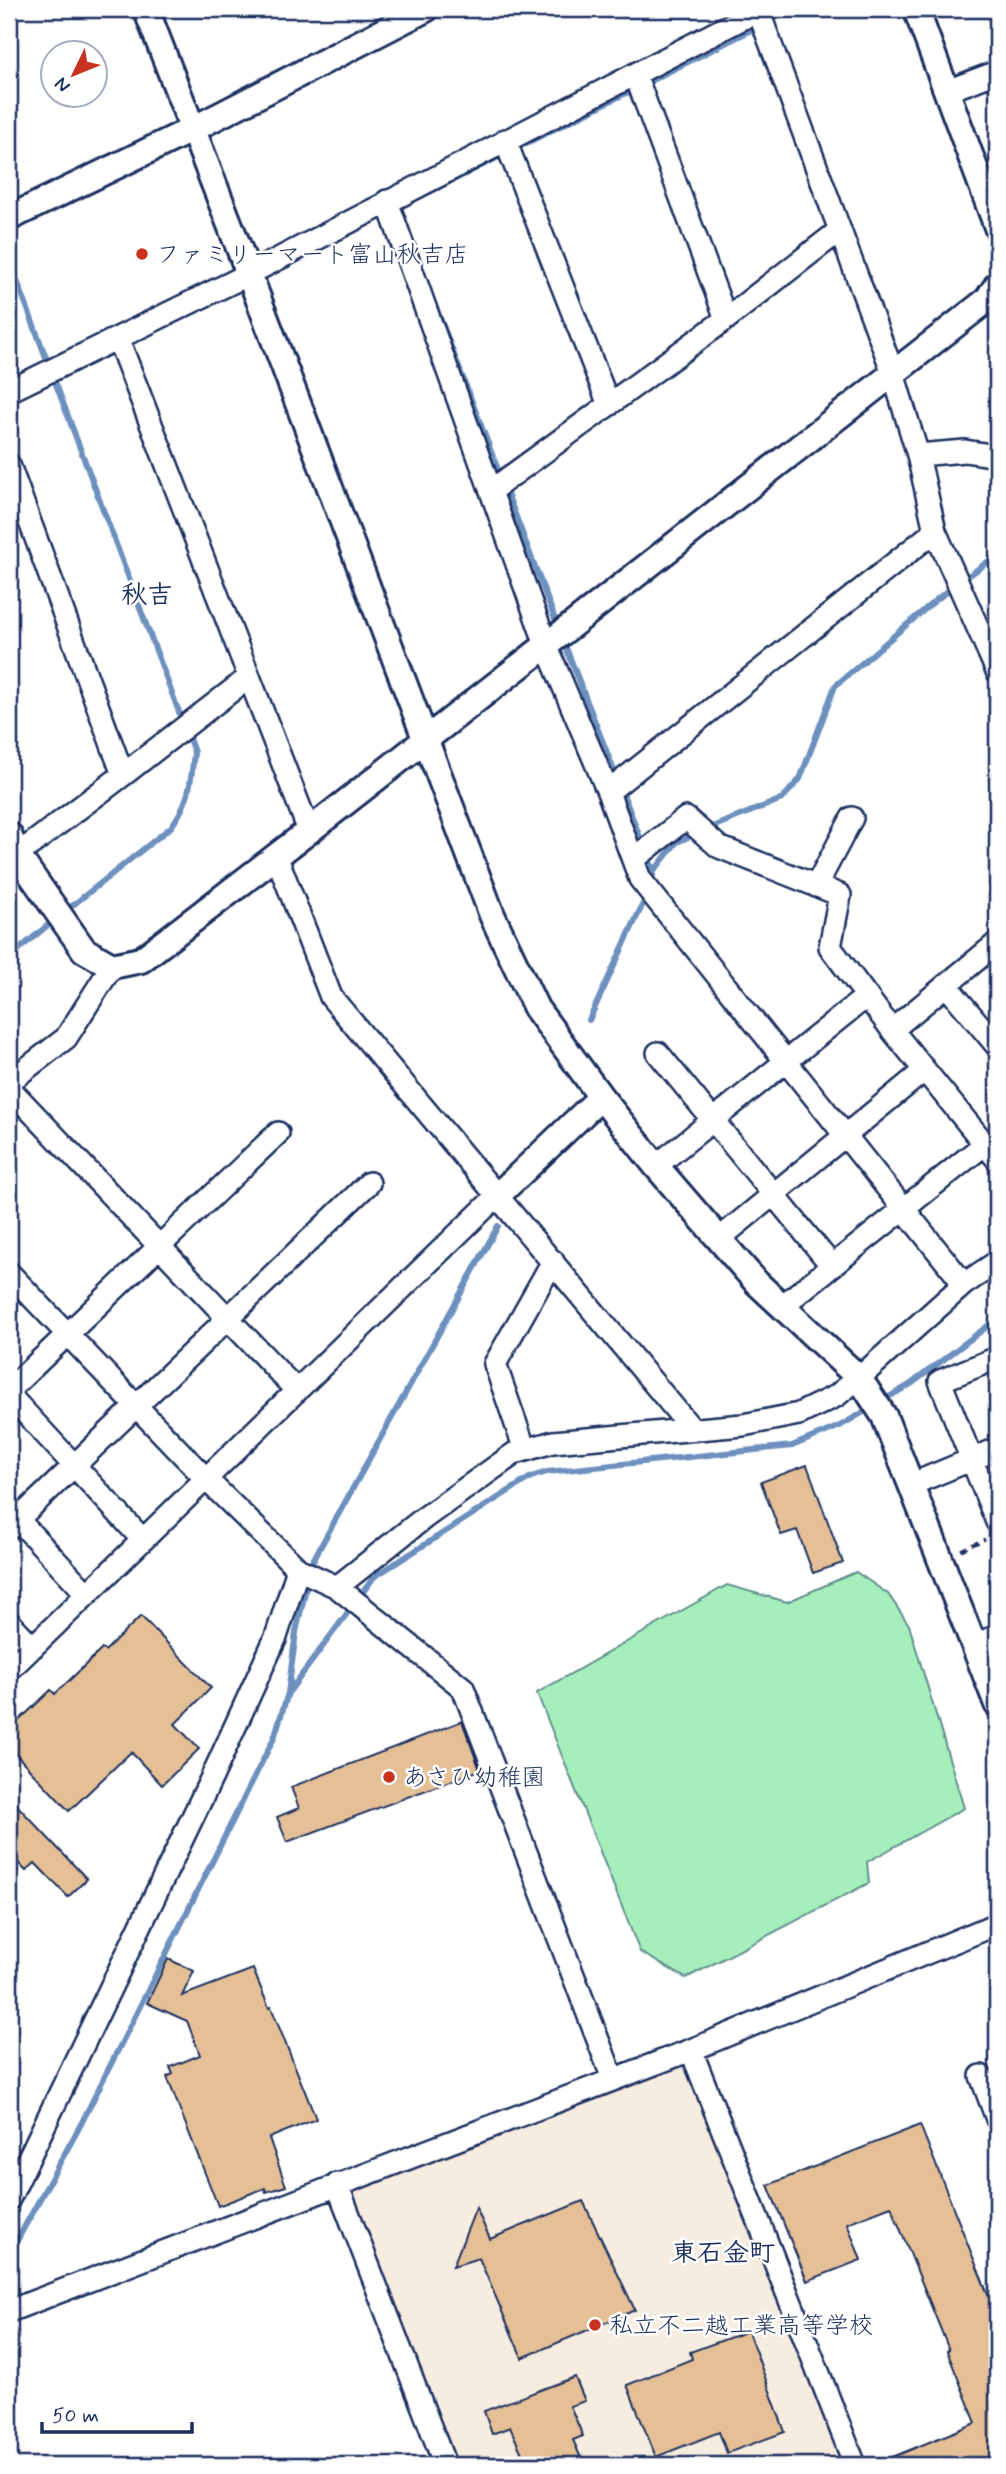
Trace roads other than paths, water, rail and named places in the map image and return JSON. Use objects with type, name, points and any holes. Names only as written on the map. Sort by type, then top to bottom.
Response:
[{"type":"street","points":[[146,9],[492,915],[537,1008],[601,1097],[656,1166],[757,1283],[859,1378],[884,1416],[997,1704]]},
{"type":"street","points":[[9,218],[193,129],[426,9]]},
{"type":"street","points":[[916,9],[997,227]]},
{"type":"street","points":[[9,391],[249,274],[760,10],[893,373],[918,456],[935,531],[997,671]]},
{"type":"street","points":[[947,91],[997,72]]},
{"type":"street","points":[[635,74],[726,319]]},
{"type":"street","points":[[505,140],[609,405]]},
{"type":"street","points":[[387,201],[547,645],[608,792],[640,879],[964,1284]]},
{"type":"street","points":[[492,490],[726,319],[840,230]]},
{"type":"street","points":[[248,678],[123,775],[12,850],[84,950],[112,966],[141,960],[309,831],[987,300],[997,285]]},
{"type":"street","points":[[117,339],[309,831]]},
{"type":"street","points":[[918,456],[965,451],[997,456]]},
{"type":"street","points":[[9,465],[123,775]]},
{"type":"street","points":[[608,792],[935,531]]},
{"type":"street","points":[[634,860],[685,818],[719,847],[840,895],[830,947],[892,1030],[991,1151],[903,1208],[782,1306]]},
{"type":"street","points":[[816,886],[852,818]]},
{"type":"street","points":[[276,855],[331,997],[691,1428]]},
{"type":"street","points":[[892,1030],[997,943]]},
{"type":"street","points":[[9,1082],[66,1038],[112,966]]},
{"type":"street","points":[[946,985],[997,1046]]},
{"type":"street","points":[[656,1166],[867,996]]},
{"type":"street","points":[[658,1053],[832,1266]]},
{"type":"street","points":[[719,1239],[925,1070]]},
{"type":"street","points":[[9,1088],[297,1391]]},
{"type":"street","points":[[9,1670],[601,1097]]},
{"type":"street","points":[[9,1390],[278,1133]]},
{"type":"street","points":[[87,1594],[12,1519],[74,1466],[369,1183]]},
{"type":"street","points":[[525,1450],[495,1364],[553,1261]]},
{"type":"street","points":[[337,1587],[424,1518],[515,1453],[553,1442],[743,1425],[799,1414],[836,1396],[964,1284],[997,1262]]},
{"type":"street","points":[[9,1273],[206,1479],[298,1569],[337,1587],[463,1688],[613,2079]]},
{"type":"street","points":[[992,1530],[973,1459],[940,1381],[997,1358]]},
{"type":"street","points":[[9,1395],[143,1540]]},
{"type":"street","points":[[910,1486],[997,1449]]},
{"type":"street","points":[[9,2199],[212,1777],[276,1637],[298,1569]]},
{"type":"street","points":[[9,1622],[33,1647]]},
{"type":"street","points":[[974,1645],[997,1636]]},
{"type":"street","points":[[9,2311],[691,2050],[997,1924]]},
{"type":"street","points":[[691,2050],[855,2465]]},
{"type":"street","points":[[981,2076],[997,2119]]},
{"type":"street","points":[[337,2184],[445,2465]]},
{"type":"waterway","points":[[429,192],[793,9]]},
{"type":"waterway","points":[[9,259],[194,752],[188,791],[182,809],[171,827],[63,913]]},
{"type":"waterway","points":[[437,310],[558,627]]},
{"type":"waterway","points":[[707,829],[782,799],[800,779],[835,686],[937,599],[997,555]]},
{"type":"waterway","points":[[563,640],[643,845]]},
{"type":"waterway","points":[[654,871],[677,842],[697,833]]},
{"type":"waterway","points":[[647,855],[654,871],[650,885]]},
{"type":"waterway","points":[[589,1020],[647,895]]},
{"type":"waterway","points":[[9,955],[54,920]]},
{"type":"waterway","points":[[9,2255],[81,2124],[274,1738],[288,1693],[296,1632],[312,1562],[498,1226]]},
{"type":"waterway","points":[[882,1401],[911,1384],[997,1319]]},
{"type":"waterway","points":[[289,1692],[374,1577],[531,1477],[547,1472],[792,1446],[840,1426],[872,1407]]},
{"type":"place","name":"ファミリーマート富山秋吉店","points":[[142,254]]},
{"type":"place","name":"あさひ幼稚園","points":[[389,1777]]},
{"type":"place","name":"私立不二越工業高等学校","points":[[595,2325]]},
{"type":"district","name":"秋吉","points":[[147,594]]},
{"type":"district","name":"東石金町","points":[[723,2252]]}]
